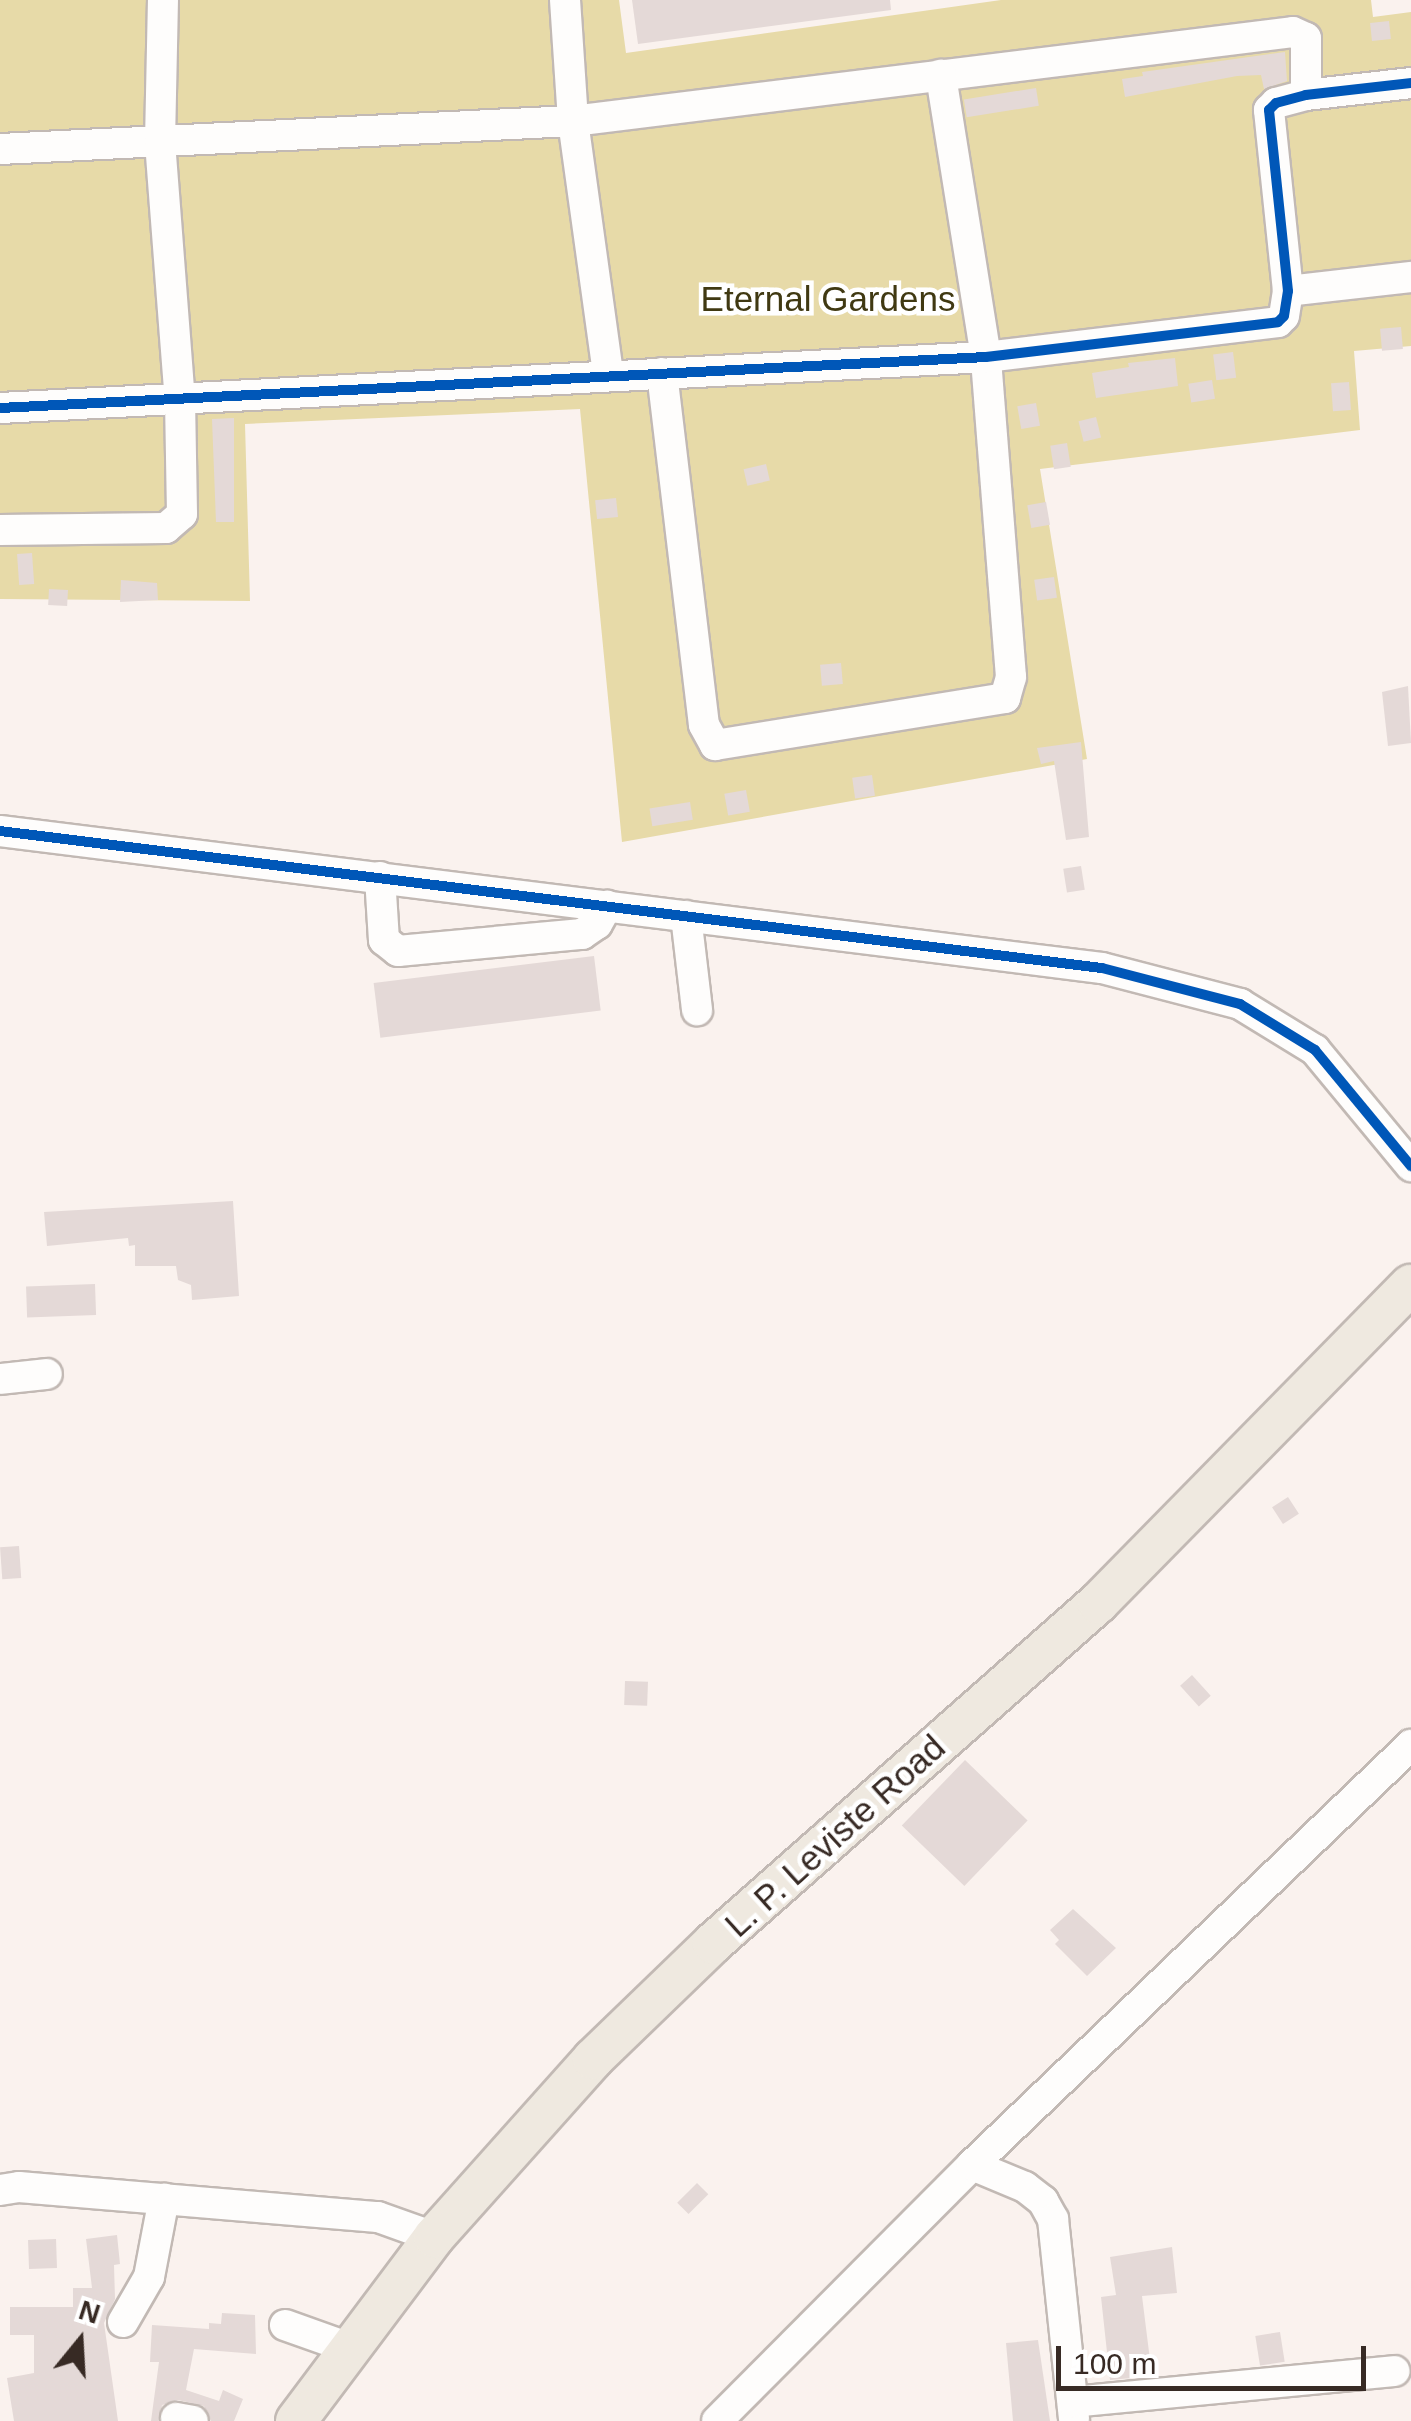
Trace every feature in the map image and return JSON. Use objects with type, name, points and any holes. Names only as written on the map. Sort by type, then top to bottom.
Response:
[{"type":"main road","name":"L. P. Leviste Road","points":[[296,2421],[434,2238],[592,2059],[713,1943],[1098,1602],[1411,1285]]},
{"type":"street","points":[[0,530],[166,528],[182,514],[180,402],[160,142],[163,0]]},
{"type":"street","points":[[566,0],[573,121],[608,374]]},
{"type":"street","points":[[0,150],[573,121],[1293,32],[1306,38],[1306,95]]},
{"type":"street","points":[[662,373],[704,725],[715,745],[1005,698],[1011,677],[986,357],[941,75]]},
{"type":"street","points":[[0,408],[180,402],[608,374],[986,357],[1278,322],[1284,316],[1288,291],[1268,117],[1276,103],[1306,95],[1411,83]]},
{"type":"street","points":[[1288,291],[1411,278]]},
{"type":"street","points":[[0,832],[1102,968],[1240,1004],[1315,1050],[1411,1166]]},
{"type":"street","points":[[380,878],[384,940],[398,952],[582,934],[596,924],[607,906]]},
{"type":"street","points":[[686,916],[697,1010]]},
{"type":"street","points":[[0,1378],[46,1374]]},
{"type":"street","points":[[717,2421],[972,2165],[1411,1745]]},
{"type":"street","points":[[972,2165],[1025,2188],[1042,2200],[1053,2219],[1074,2411],[1395,2371]]},
{"type":"street","points":[[0,2190],[19,2187],[378,2217],[434,2238]]},
{"type":"street","points":[[122,2322],[149,2277],[164,2198]]},
{"type":"street","points":[[286,2325],[350,2348]]},
{"type":"green space","name":"Eternal Gardens","points":[[0,0],[619,0],[626,53],[1001,0],[1371,0],[1373,17],[1411,12],[1411,346],[1354,351],[1360,430],[1040,469],[1087,759],[622,842],[580,409],[245,424],[250,601],[0,599]]},
{"type":"building","points":[[632,0],[890,0],[891,10],[638,44]]},
{"type":"building","points":[[1389,21],[1391,39],[1372,41],[1370,23]]},
{"type":"building","points":[[1285,52],[1287,81],[1264,89],[1261,75],[1237,76],[1125,97],[1122,79],[1143,76],[1142,72]]},
{"type":"building","points":[[1036,88],[1039,106],[967,117],[964,99]]},
{"type":"building","points":[[1401,327],[1403,349],[1382,351],[1380,329]]},
{"type":"building","points":[[1233,352],[1236,378],[1216,380],[1213,354]]},
{"type":"building","points":[[1175,358],[1178,386],[1096,398],[1092,373],[1129,367],[1128,363]]},
{"type":"building","points":[[1212,380],[1215,399],[1191,403],[1188,384]]},
{"type":"building","points":[[1349,382],[1351,410],[1333,411],[1331,383]]},
{"type":"building","points":[[1036,403],[1040,426],[1021,429],[1017,406]]},
{"type":"building","points":[[1096,417],[1101,437],[1084,442],[1079,421]]},
{"type":"building","points":[[234,418],[234,522],[216,522],[212,419]]},
{"type":"building","points":[[1067,443],[1071,467],[1054,469],[1050,446]]},
{"type":"building","points":[[766,464],[770,481],[747,486],[744,469]]},
{"type":"building","points":[[616,498],[618,517],[597,519],[595,500]]},
{"type":"building","points":[[1046,502],[1050,525],[1031,528],[1027,505]]},
{"type":"building","points":[[32,553],[34,584],[19,585],[17,554]]},
{"type":"building","points":[[1054,577],[1057,598],[1037,601],[1034,580]]},
{"type":"building","points":[[121,580],[157,583],[158,600],[120,602]]},
{"type":"building","points":[[49,589],[68,590],[67,606],[48,605]]},
{"type":"building","points":[[841,663],[843,684],[822,686],[820,665]]},
{"type":"building","points":[[1408,686],[1411,743],[1388,746],[1382,692]]},
{"type":"building","points":[[1081,742],[1089,837],[1066,840],[1054,761],[1041,764],[1037,748]]},
{"type":"building","points":[[872,775],[875,796],[855,799],[852,778]]},
{"type":"building","points":[[746,790],[750,812],[728,815],[724,794]]},
{"type":"building","points":[[690,802],[693,820],[652,826],[650,808]]},
{"type":"building","points":[[1081,866],[1085,890],[1067,893],[1063,869]]},
{"type":"building","points":[[594,956],[601,1011],[380,1038],[374,983]]},
{"type":"building","points":[[233,1201],[239,1296],[192,1300],[191,1285],[178,1280],[176,1266],[135,1266],[135,1245],[129,1246],[128,1238],[47,1246],[44,1212]]},
{"type":"building","points":[[95,1284],[96,1315],[27,1317],[26,1286]]},
{"type":"building","points":[[1288,1497],[1299,1514],[1283,1524],[1272,1507]]},
{"type":"building","points":[[19,1546],[21,1578],[2,1579],[0,1547]]},
{"type":"building","points":[[1192,1675],[1211,1696],[1199,1707],[1180,1686]]},
{"type":"building","points":[[625,1681],[648,1682],[647,1706],[624,1705]]},
{"type":"building","points":[[965,1760],[1028,1820],[964,1886],[902,1825]]},
{"type":"building","points":[[1073,1909],[1116,1948],[1087,1976],[1055,1944],[1059,1940],[1050,1930]]},
{"type":"building","points":[[697,2183],[708,2194],[689,2214],[677,2203]]},
{"type":"building","points":[[117,2235],[120,2264],[114,2265],[115,2299],[104,2323],[118,2421],[14,2421],[7,2378],[34,2373],[34,2335],[10,2335],[10,2307],[73,2307],[73,2288],[92,2288],[86,2239]]},
{"type":"building","points":[[56,2239],[57,2268],[29,2269],[28,2240]]},
{"type":"building","points":[[1172,2247],[1177,2293],[1142,2296],[1152,2376],[1110,2380],[1101,2297],[1116,2295],[1110,2257]]},
{"type":"building","points":[[222,2313],[255,2315],[256,2354],[194,2349],[186,2390],[219,2401],[223,2390],[243,2399],[234,2421],[211,2421],[204,2406],[178,2400],[162,2405],[158,2421],[151,2421],[159,2362],[150,2362],[152,2325],[209,2329],[209,2323],[221,2324]]},
{"type":"building","points":[[1280,2332],[1285,2362],[1260,2366],[1255,2336]]},
{"type":"building","points":[[1038,2340],[1050,2421],[1013,2421],[1006,2343]]},
{"type":"cycle path","points":[[0,408],[986,357],[1278,322],[1284,316],[1288,291],[1269,110],[1276,103],[1306,95],[1411,83]]},
{"type":"cycle path","points":[[0,831],[1102,968],[1240,1004],[1315,1050],[1411,1166]]}]
